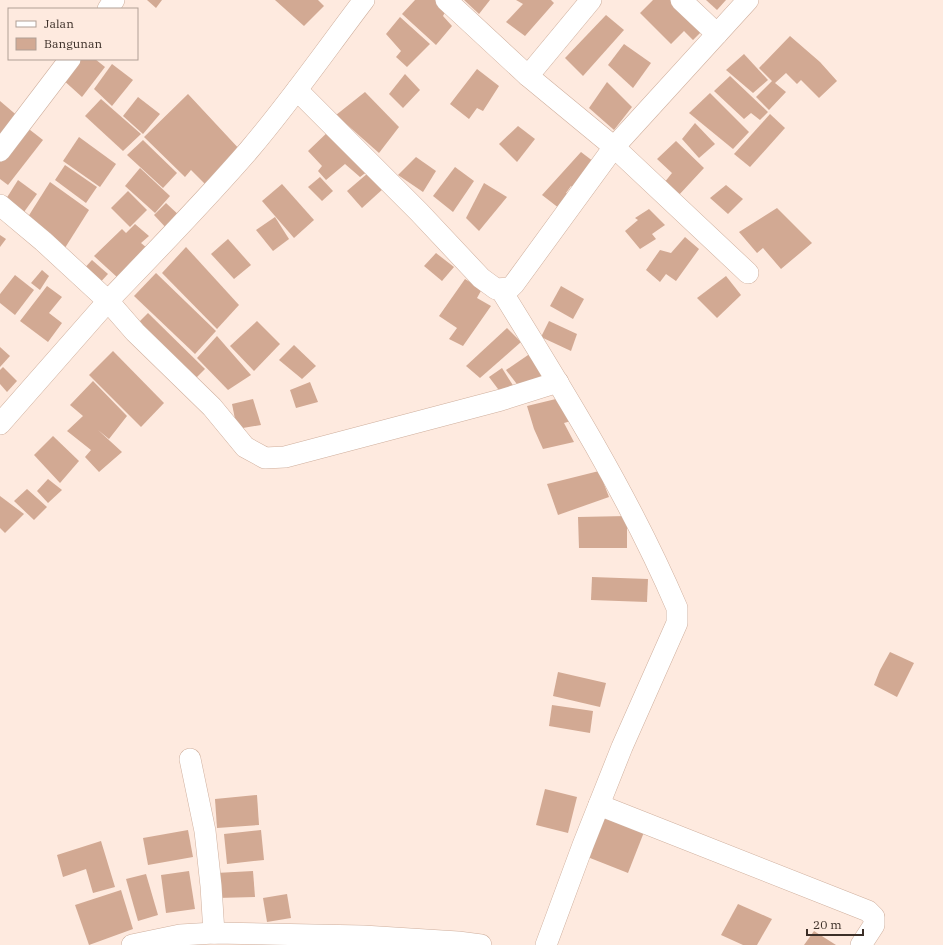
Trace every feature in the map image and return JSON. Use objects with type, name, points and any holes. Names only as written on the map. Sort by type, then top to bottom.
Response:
[{"type":"street","points":[[0,424],[108,301],[200,204],[250,148],[297,90],[364,0]]},
{"type":"street","points":[[446,0],[528,76],[614,147],[748,273]]},
{"type":"street","points":[[528,76],[591,0]]},
{"type":"street","points":[[681,0],[717,34]]},
{"type":"street","points":[[297,90],[419,212],[481,278],[496,290],[501,290],[510,288],[514,284],[614,147],[748,0]]},
{"type":"street","points":[[0,151],[69,60]]},
{"type":"street","points":[[0,205],[43,241],[108,301],[136,332],[212,407],[245,447],[265,458],[285,457],[501,400],[558,382]]},
{"type":"street","points":[[501,290],[575,410],[632,513],[677,608],[677,623],[625,740],[546,945]]},
{"type":"street","points":[[190,759],[205,831],[214,933]]},
{"type":"street","points":[[599,805],[868,911],[874,918],[874,925],[861,945]]},
{"type":"street","points":[[132,945],[180,936],[214,933],[362,936],[481,945]]},
{"type":"building","points":[[147,0],[162,0],[156,8]]},
{"type":"building","points":[[275,0],[318,0],[324,6],[304,26]]},
{"type":"building","points":[[415,0],[442,0],[448,6],[443,16],[452,26],[436,45],[402,14]]},
{"type":"building","points":[[464,0],[490,0],[479,14]]},
{"type":"building","points":[[516,0],[551,0],[554,3],[525,36],[506,22],[523,4]]},
{"type":"building","points":[[653,0],[674,0],[704,29],[693,40],[684,31],[671,44],[640,13]]},
{"type":"building","points":[[706,0],[726,0],[717,10]]},
{"type":"building","points":[[606,15],[624,30],[583,76],[565,58]]},
{"type":"building","points":[[400,17],[430,44],[407,67],[396,57],[401,51],[386,34]]},
{"type":"building","points":[[790,36],[820,62],[837,81],[819,98],[801,80],[797,84],[786,73],[775,83],[786,92],[769,110],[756,97],[772,81],[759,68]]},
{"type":"building","points":[[624,44],[651,63],[633,88],[608,65]]},
{"type":"building","points":[[744,54],[768,80],[753,93],[726,70]]},
{"type":"building","points":[[75,60],[96,60],[105,67],[82,97],[61,78]]},
{"type":"building","points":[[112,64],[133,80],[112,106],[94,89]]},
{"type":"building","points":[[477,69],[499,86],[483,111],[477,108],[469,119],[450,104]]},
{"type":"building","points":[[405,74],[420,90],[403,108],[389,94]]},
{"type":"building","points":[[730,76],[768,112],[760,120],[751,113],[744,119],[714,91]]},
{"type":"building","points":[[607,82],[632,107],[614,130],[589,108]]},
{"type":"building","points":[[365,92],[399,127],[379,153],[336,115]]},
{"type":"building","points":[[710,93],[749,132],[733,149],[689,113]]},
{"type":"building","points":[[188,94],[242,152],[210,189],[191,170],[185,177],[144,137]]},
{"type":"building","points":[[138,97],[160,114],[143,134],[123,116]]},
{"type":"building","points":[[101,99],[141,134],[123,151],[85,116]]},
{"type":"building","points":[[0,101],[20,118],[0,142]]},
{"type":"building","points":[[770,114],[785,128],[750,167],[734,154]]},
{"type":"building","points":[[695,123],[715,144],[699,158],[682,139]]},
{"type":"building","points":[[25,126],[43,140],[8,185],[0,179],[0,157]]},
{"type":"building","points":[[518,126],[535,139],[517,162],[499,144]]},
{"type":"building","points":[[332,128],[372,168],[360,177],[345,164],[326,180],[318,171],[322,166],[308,151]]},
{"type":"building","points":[[79,137],[116,164],[100,187],[63,161]]},
{"type":"building","points":[[143,140],[177,173],[163,188],[127,155]]},
{"type":"building","points":[[676,141],[704,168],[678,196],[664,183],[672,173],[657,159]]},
{"type":"building","points":[[581,152],[598,165],[578,190],[571,186],[566,193],[573,198],[564,212],[542,195]]},
{"type":"building","points":[[416,157],[436,171],[423,192],[398,175]]},
{"type":"building","points":[[65,165],[97,187],[86,203],[55,180]]},
{"type":"building","points":[[455,167],[474,181],[453,212],[433,196]]},
{"type":"building","points":[[140,168],[170,196],[155,213],[125,186]]},
{"type":"building","points":[[368,173],[384,188],[362,208],[347,191]]},
{"type":"building","points":[[320,177],[333,191],[322,201],[308,187]]},
{"type":"building","points":[[18,180],[37,194],[24,212],[6,199]]},
{"type":"building","points":[[50,182],[89,210],[63,251],[26,220]]},
{"type":"building","points":[[484,183],[507,197],[479,231],[466,218]]},
{"type":"building","points":[[282,184],[314,220],[294,238],[262,201]]},
{"type":"building","points":[[726,185],[743,199],[728,214],[710,198]]},
{"type":"building","points":[[128,191],[147,210],[130,227],[111,208]]},
{"type":"building","points":[[166,203],[182,218],[169,231],[154,215]]},
{"type":"building","points":[[777,208],[812,243],[781,269],[763,248],[757,253],[739,232]]},
{"type":"building","points":[[649,209],[665,225],[652,234],[656,239],[640,249],[625,231],[638,220],[635,218]]},
{"type":"building","points":[[275,217],[289,239],[273,251],[256,230]]},
{"type":"building","points":[[135,224],[149,236],[141,243],[147,248],[118,278],[94,256],[122,229],[126,233]]},
{"type":"building","points":[[0,235],[6,239],[0,247]]},
{"type":"building","points":[[685,237],[699,249],[676,281],[666,274],[660,282],[646,270],[660,250],[671,253]]},
{"type":"building","points":[[228,239],[251,265],[234,279],[211,254]]},
{"type":"building","points":[[186,247],[239,305],[217,329],[162,273]]},
{"type":"building","points":[[436,253],[454,267],[442,281],[424,266]]},
{"type":"building","points":[[92,260],[108,274],[96,287],[80,273]]},
{"type":"building","points":[[42,270],[49,276],[40,290],[31,283]]},
{"type":"building","points":[[156,273],[216,331],[195,354],[134,296]]},
{"type":"building","points":[[15,275],[34,290],[15,315],[0,303],[0,294]]},
{"type":"building","points":[[726,276],[741,295],[717,318],[697,298]]},
{"type":"building","points":[[465,279],[482,289],[477,298],[491,306],[463,346],[449,339],[457,328],[439,316]]},
{"type":"building","points":[[47,286],[62,297],[49,313],[62,323],[48,342],[20,321]]},
{"type":"building","points":[[561,286],[584,299],[573,319],[550,306]]},
{"type":"building","points":[[148,313],[205,369],[191,383],[134,327]]},
{"type":"building","points":[[257,321],[280,344],[254,371],[230,346]]},
{"type":"building","points":[[549,321],[577,334],[571,351],[541,337]]},
{"type":"building","points":[[507,328],[521,342],[480,378],[466,366]]},
{"type":"building","points":[[217,336],[251,375],[228,390],[197,358]]},
{"type":"building","points":[[294,345],[316,366],[302,379],[279,360]]},
{"type":"building","points":[[0,347],[10,356],[0,367]]},
{"type":"building","points":[[113,351],[164,403],[141,427],[89,375]]},
{"type":"building","points":[[531,353],[548,376],[523,392],[506,370]]},
{"type":"building","points":[[3,367],[17,381],[7,392],[0,384],[0,370]]},
{"type":"building","points":[[502,368],[514,387],[504,397],[489,377]]},
{"type":"building","points":[[93,381],[127,416],[109,439],[98,430],[122,452],[99,472],[85,457],[91,450],[67,431],[83,416],[70,405]]},
{"type":"building","points":[[310,382],[318,402],[296,408],[290,390]]},
{"type":"building","points":[[560,398],[571,421],[564,423],[574,442],[543,449],[534,429],[527,406]]},
{"type":"building","points":[[253,399],[261,425],[237,429],[232,404]]},
{"type":"building","points":[[53,436],[79,461],[60,483],[34,455]]},
{"type":"building","points":[[599,471],[609,497],[558,515],[547,484]]},
{"type":"building","points":[[48,479],[62,490],[48,503],[37,491]]},
{"type":"building","points":[[27,489],[47,507],[34,520],[14,501]]},
{"type":"building","points":[[0,496],[24,514],[5,533],[0,528]]},
{"type":"building","points":[[627,516],[627,548],[579,548],[578,517]]},
{"type":"building","points":[[592,577],[648,579],[647,602],[591,600]]},
{"type":"building","points":[[890,652],[914,663],[897,697],[874,685]]},
{"type":"building","points":[[558,672],[606,683],[600,707],[553,696]]},
{"type":"building","points":[[552,705],[593,711],[590,733],[549,726]]},
{"type":"building","points":[[545,789],[577,797],[568,833],[536,825]]},
{"type":"building","points":[[257,795],[259,825],[217,828],[215,799]]},
{"type":"building","points":[[603,811],[646,827],[628,873],[585,856]]},
{"type":"building","points":[[188,830],[193,857],[148,865],[143,838]]},
{"type":"building","points":[[261,830],[264,860],[227,864],[224,834]]},
{"type":"building","points":[[101,841],[115,887],[93,893],[86,869],[63,877],[57,855]]},
{"type":"building","points":[[189,871],[195,909],[166,913],[161,875]]},
{"type":"building","points":[[253,871],[255,897],[217,898],[216,873]]},
{"type":"building","points":[[146,874],[158,915],[138,921],[126,879]]},
{"type":"building","points":[[121,890],[133,929],[89,945],[75,905]]},
{"type":"building","points":[[287,894],[291,918],[267,922],[263,898]]},
{"type":"building","points":[[738,904],[772,919],[757,945],[743,945],[721,935]]},
{"type":"building","points":[[814,931],[836,945],[804,945]]}]
